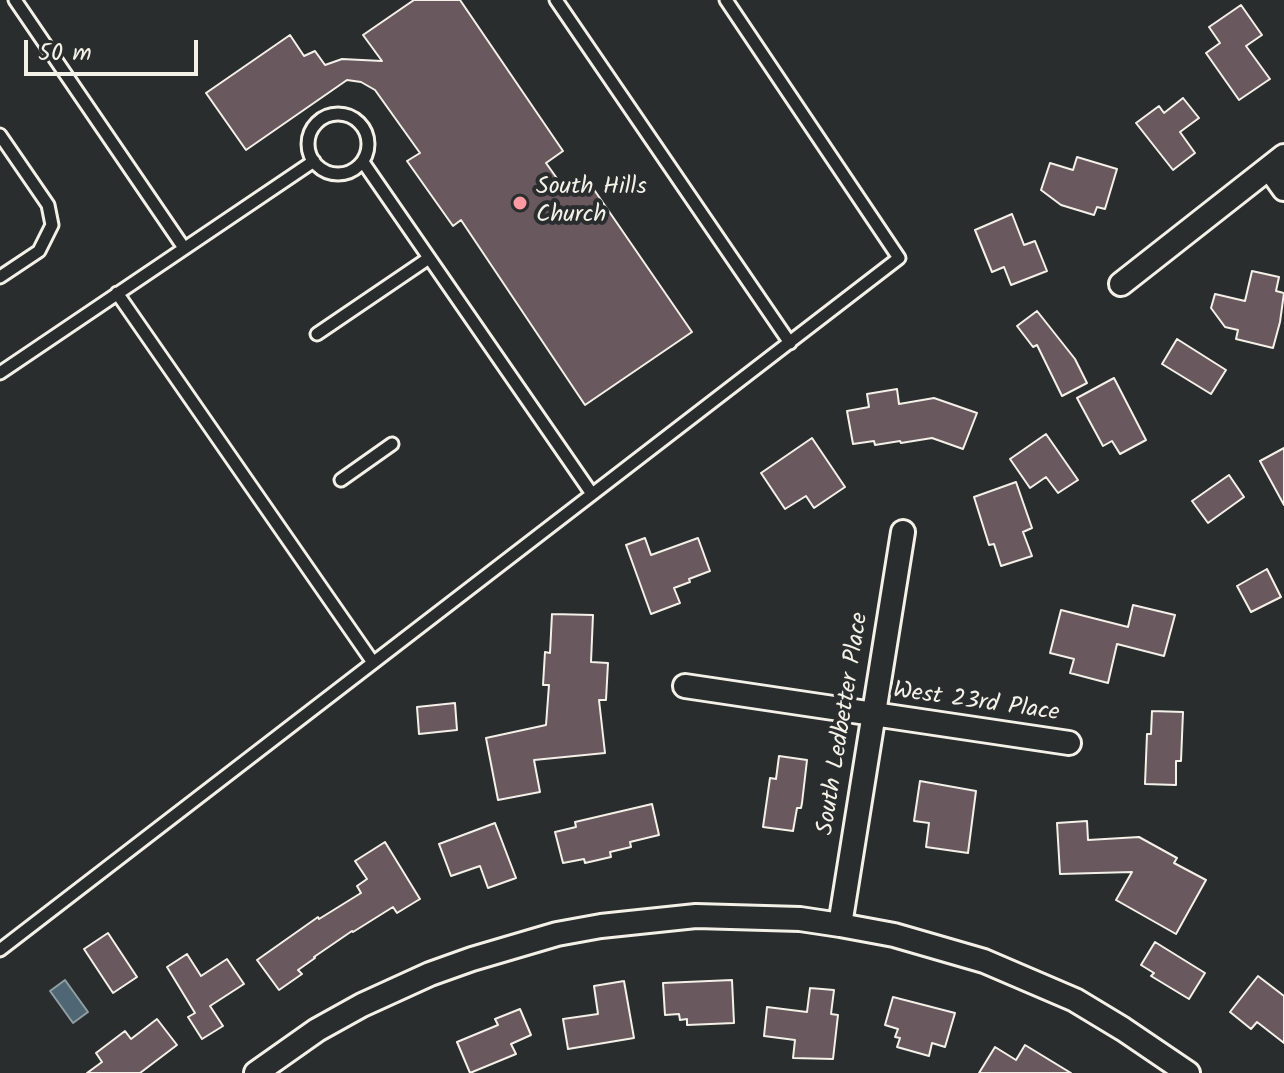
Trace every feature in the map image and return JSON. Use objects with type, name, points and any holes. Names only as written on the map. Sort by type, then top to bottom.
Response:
[{"type":"street","points":[[1121,284],[1276,162],[1284,189]]},
{"type":"street","name":"South Ledbetter Place","points":[[840,925],[903,532]]},
{"type":"street","name":"West 23rd Place","points":[[685,686],[1069,743]]},
{"type":"street","points":[[256,1073],[317,1030],[401,987],[486,954],[557,934],[696,916],[800,919],[840,925],[940,947],[984,961],[1075,1000],[1188,1073]]},
{"type":"lane","points":[[15,0],[184,248]]},
{"type":"lane","points":[[556,0],[790,343]]},
{"type":"lane","points":[[0,950],[899,258],[726,0]]},
{"type":"lane","points":[[336,114],[355,119],[362,126],[368,144],[363,162],[338,174],[320,168],[309,151],[311,131],[326,117],[336,114]]},
{"type":"lane","points":[[0,135],[48,205],[52,225],[39,251],[0,277]]},
{"type":"lane","points":[[0,373],[314,161]]},
{"type":"lane","points":[[363,162],[592,494]]},
{"type":"lane","points":[[317,334],[429,258]]},
{"type":"lane","points":[[117,293],[372,661]]},
{"type":"lane","points":[[341,480],[392,444]]},
{"type":"water","points":[[65,980],[88,1012],[73,1023],[50,991]]},
{"type":"building","name":"South Hills Church","points":[[414,0],[460,0],[563,151],[546,163],[566,191],[586,178],[692,332],[585,405],[461,220],[453,226],[407,161],[420,153],[375,90],[361,82],[347,80],[246,150],[206,93],[290,35],[304,56],[315,51],[325,65],[342,59],[382,61],[363,35]]},
{"type":"building","points":[[1241,5],[1262,35],[1246,46],[1270,79],[1239,100],[1206,53],[1220,43],[1209,27]]},
{"type":"building","points":[[1183,98],[1199,118],[1180,132],[1195,153],[1173,170],[1136,123],[1159,106],[1164,113]]},
{"type":"building","points":[[1077,157],[1117,169],[1105,209],[1097,207],[1094,215],[1061,205],[1041,190],[1050,163],[1073,170]]},
{"type":"building","points":[[1012,214],[1024,245],[1035,241],[1047,271],[1011,285],[1004,267],[992,272],[975,230]]},
{"type":"building","points":[[1252,271],[1279,277],[1276,291],[1284,293],[1273,348],[1236,339],[1238,330],[1225,327],[1211,308],[1215,294],[1245,301]]},
{"type":"building","points":[[1037,311],[1075,359],[1087,383],[1062,396],[1037,345],[1033,347],[1017,326]]},
{"type":"building","points":[[1177,339],[1226,370],[1211,394],[1162,364]]},
{"type":"building","points":[[1114,378],[1146,440],[1120,454],[1112,441],[1103,446],[1077,398]]},
{"type":"building","points":[[897,389],[899,404],[934,398],[977,413],[963,449],[932,438],[875,445],[874,441],[853,444],[847,411],[869,407],[867,394]]},
{"type":"building","points":[[1046,434],[1078,480],[1058,493],[1046,477],[1030,488],[1010,459]]},
{"type":"building","points":[[812,438],[845,487],[814,508],[806,496],[785,509],[761,473]]},
{"type":"building","points":[[1284,448],[1284,505],[1260,461]]},
{"type":"building","points":[[1229,475],[1244,497],[1208,523],[1192,501]]},
{"type":"building","points":[[1016,482],[1032,528],[1023,532],[1032,556],[1001,566],[994,544],[989,545],[974,497]]},
{"type":"building","points":[[645,538],[651,555],[698,538],[710,571],[674,588],[680,603],[651,614],[626,545]]},
{"type":"building","points":[[1267,569],[1281,597],[1251,612],[1237,586]]},
{"type":"building","points":[[1133,605],[1175,615],[1164,656],[1117,644],[1108,683],[1070,673],[1074,659],[1050,653],[1061,610],[1128,627]]},
{"type":"building","points":[[552,614],[593,615],[591,662],[608,663],[606,700],[599,700],[605,753],[534,760],[540,792],[498,800],[486,738],[546,725],[549,685],[543,685],[545,652],[550,653]]},
{"type":"building","points":[[455,703],[457,730],[419,734],[417,707]]},
{"type":"building","points":[[1152,711],[1183,712],[1181,761],[1176,761],[1176,785],[1145,784],[1147,734],[1151,734]]},
{"type":"building","points":[[779,756],[807,760],[802,803],[801,808],[797,808],[793,831],[763,827],[770,778],[776,779]]},
{"type":"building","points":[[920,781],[976,791],[968,853],[926,847],[929,823],[914,821]]},
{"type":"building","points":[[652,804],[659,835],[630,842],[631,847],[610,852],[611,857],[585,863],[584,859],[563,863],[555,832],[576,827],[575,822]]},
{"type":"building","points":[[1087,821],[1088,840],[1139,837],[1177,858],[1174,863],[1206,880],[1176,934],[1116,900],[1132,872],[1060,874],[1057,823]]},
{"type":"building","points":[[495,823],[516,878],[488,888],[480,866],[451,876],[439,844]]},
{"type":"building","points":[[385,842],[420,899],[397,913],[393,907],[352,931],[314,957],[298,970],[302,974],[279,990],[257,960],[318,917],[361,893],[357,886],[367,879],[355,861]]},
{"type":"building","points":[[108,933],[137,977],[113,993],[84,949]]},
{"type":"building","points":[[1155,942],[1205,973],[1189,999],[1151,976],[1154,973],[1141,965]]},
{"type":"building","points":[[187,954],[201,976],[227,959],[244,984],[210,1006],[223,1026],[202,1039],[188,1017],[195,1013],[167,967]]},
{"type":"building","points":[[1258,976],[1284,996],[1284,1043],[1257,1022],[1251,1029],[1230,1012]]},
{"type":"building","points":[[732,980],[734,1023],[687,1025],[687,1019],[680,1020],[679,1014],[665,1015],[663,983]]},
{"type":"building","points":[[624,981],[634,1038],[568,1049],[563,1019],[598,1014],[594,986]]},
{"type":"building","points":[[810,988],[834,990],[831,1014],[838,1015],[833,1059],[793,1058],[795,1040],[764,1036],[767,1007],[807,1012]]},
{"type":"building","points":[[893,997],[955,1013],[945,1047],[932,1043],[929,1056],[897,1047],[900,1038],[895,1037],[898,1029],[885,1025]]},
{"type":"building","points":[[520,1009],[531,1035],[511,1044],[516,1054],[470,1073],[457,1042],[498,1025],[495,1019]]},
{"type":"building","points":[[157,1019],[177,1045],[140,1073],[87,1073],[102,1062],[96,1053],[125,1031],[131,1039]]},
{"type":"building","points":[[1025,1045],[1071,1073],[979,1073],[995,1047],[1016,1060]]},
{"type":"place","name":"South Hills Church","points":[[520,203]]}]
